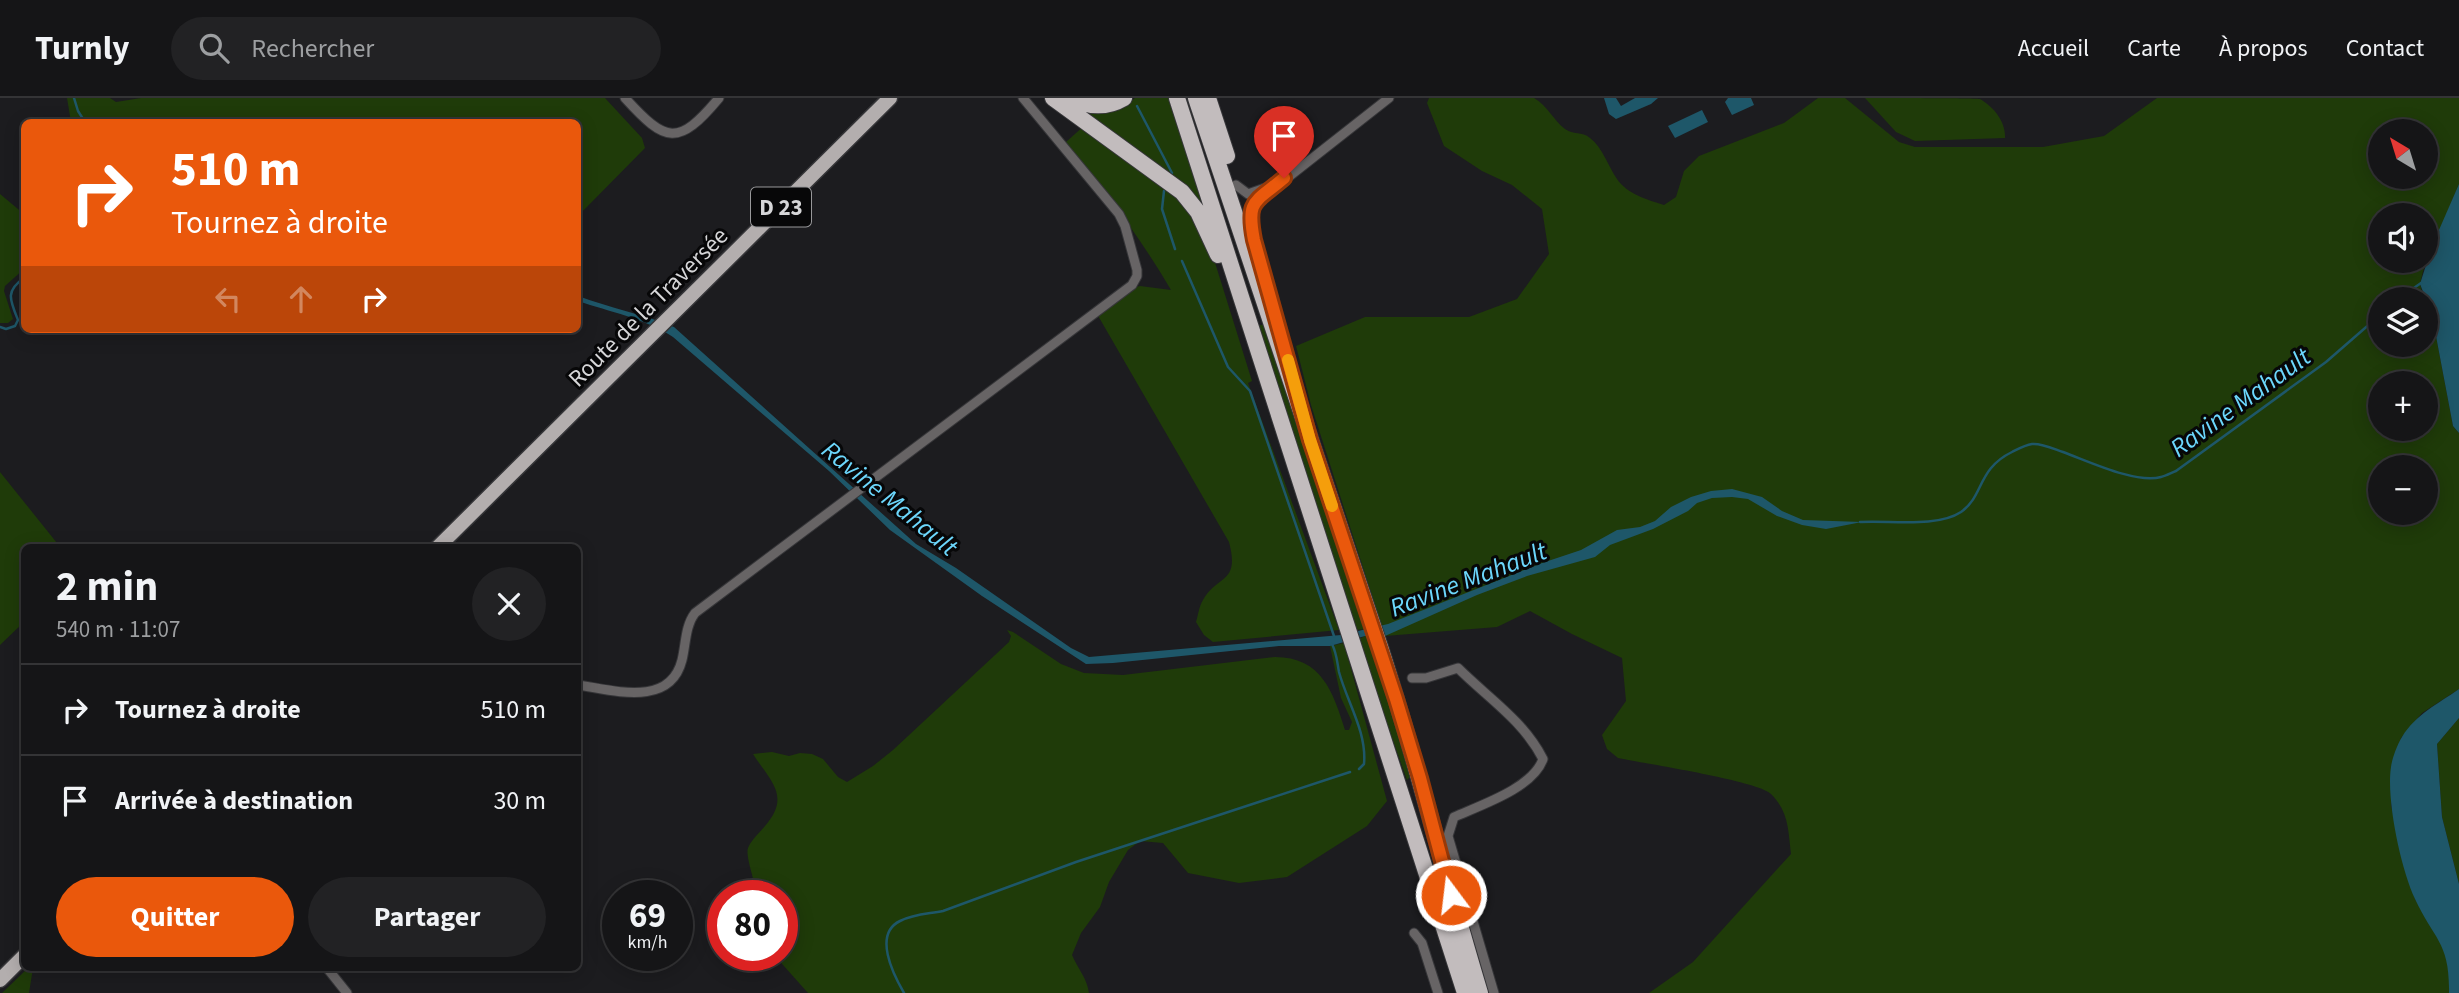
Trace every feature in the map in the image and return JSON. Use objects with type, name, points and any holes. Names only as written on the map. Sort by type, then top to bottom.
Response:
[{"type":"highway","points":[[1054,98],[1187,197],[1198,212],[1247,321]]},
{"type":"highway","points":[[1070,98],[1081,103],[1102,105],[1124,98]]},
{"type":"highway","points":[[1177,98],[1465,993]]},
{"type":"highway","points":[[1196,98],[1380,647],[1480,993]]},
{"type":"highway","points":[[1208,98],[1254,240],[1310,440]]},
{"type":"main road","name":"Route de la Traversée","points":[[441,544],[890,98]]},
{"type":"main road","points":[[0,980],[21,959]]},
{"type":"street","points":[[625,98],[654,128],[672,135],[681,133],[694,124],[719,98]]},
{"type":"street","points":[[581,685],[635,692],[653,691],[668,684],[682,662],[689,624],[695,613],[1126,292],[1136,281],[1137,270],[1123,220],[1071,153],[1023,98]]},
{"type":"street","points":[[1254,240],[1251,208],[1284,178],[1389,98]]},
{"type":"street","points":[[1236,185],[1244,193],[1251,195],[1284,178]]},
{"type":"street","points":[[1412,678],[1426,678],[1458,668],[1511,715],[1535,743],[1542,759],[1539,769],[1523,783],[1454,817],[1448,836],[1494,993]]},
{"type":"street","points":[[1414,933],[1422,943],[1438,993]]},
{"type":"street","points":[[329,971],[347,993]]},
{"type":"green space","points":[[67,98],[110,98],[116,102],[141,98],[605,98],[642,138],[645,148],[581,213],[581,119],[70,119]]},
{"type":"green space","points":[[1135,98],[1169,98],[1202,204],[1083,111],[1130,102]]},
{"type":"green space","points":[[1429,98],[1534,98],[1565,129],[1587,136],[1595,142],[1626,189],[1664,205],[1676,197],[1684,171],[1699,156],[1784,123],[1818,98],[1845,98],[1899,142],[1915,147],[2043,147],[2104,136],[2157,98],[2459,98],[2459,184],[2438,235],[2438,203],[2368,203],[2368,273],[2423,273],[2421,287],[2368,287],[2368,357],[2438,357],[2438,347],[2453,426],[2459,433],[2459,689],[2422,713],[2401,738],[2391,805],[2401,853],[2415,899],[2444,949],[2450,970],[2449,993],[1649,993],[1693,962],[1791,854],[1787,822],[1781,808],[1771,794],[1762,789],[1699,773],[1618,758],[1607,749],[1602,735],[1626,701],[1622,658],[1530,611],[1497,627],[1385,636],[1311,405],[1296,346],[1365,317],[1469,317],[1517,299],[1549,254],[1542,209],[1512,185],[1482,171],[1444,146],[1427,103]]},
{"type":"green space","points":[[1865,98],[1980,99],[1998,116],[2005,138],[1915,141],[1896,132]]},
{"type":"green space","points":[[1085,125],[1180,195],[1212,253],[1252,381],[1248,383],[1339,630],[1213,642],[1204,635],[1196,622],[1203,600],[1230,572],[1232,555],[1229,542],[1097,314],[1129,289],[1140,286],[1171,290],[1121,214],[1066,142]]},
{"type":"green space","points":[[0,194],[21,212],[21,272],[5,286],[4,291],[13,319],[8,323],[0,323]]},
{"type":"green space","points":[[1266,324],[1368,629],[1354,630],[1257,326]]},
{"type":"green space","points":[[0,472],[58,544],[21,544],[21,625],[0,645]]},
{"type":"green space","points":[[1007,630],[1061,664],[1084,673],[1123,675],[1275,657],[1291,659],[1304,663],[1323,679],[1345,730],[1349,730],[1352,722],[1341,698],[1330,646],[1344,643],[1387,801],[1367,826],[1287,877],[1239,883],[1188,873],[1163,843],[1140,841],[1128,850],[1109,882],[1100,907],[1081,933],[1072,955],[1089,993],[808,993],[788,971],[798,971],[798,880],[753,880],[749,864],[748,848],[777,806],[776,789],[753,754],[812,754],[823,759],[838,777],[847,782],[893,750],[1009,642],[1011,636]]},
{"type":"green space","points":[[1371,636],[1413,774],[1407,780],[1357,640]]},
{"type":"green space","points":[[2459,718],[2459,884],[2442,817],[2437,744]]},
{"type":"green space","points":[[25,971],[33,971],[29,993],[2,993]]},
{"type":"water","points":[[1604,98],[1616,98],[1621,106],[1635,98],[1658,98],[1651,104],[1616,119],[1609,114]]},
{"type":"water","points":[[1728,98],[1751,98],[1754,105],[1732,115],[1725,102]]},
{"type":"water","points":[[1702,110],[1708,122],[1675,138],[1668,126]]},
{"type":"water","points":[[2459,184],[2459,433],[2453,426],[2438,347],[2438,287],[2421,287],[2420,284],[2423,273],[2438,273],[2438,232]]},
{"type":"water","points":[[581,297],[674,327],[916,544],[956,568],[1071,648],[1089,657],[1341,635],[1388,624],[1581,550],[1617,530],[1640,527],[1655,521],[1671,507],[1711,491],[1732,489],[1762,497],[1782,511],[1803,520],[1862,522],[1826,529],[1802,525],[1777,516],[1748,499],[1712,498],[1697,503],[1688,511],[1653,529],[1610,545],[1595,557],[1527,576],[1385,636],[1365,636],[1330,646],[1279,646],[1086,664],[982,596],[890,530],[829,471],[673,337],[639,320],[581,302]]},
{"type":"water","points":[[2459,689],[2459,718],[2437,744],[2442,817],[2459,884],[2459,993],[2449,993],[2444,952],[2415,899],[2405,870],[2396,834],[2390,781],[2394,756],[2408,729],[2428,710]]},
{"type":"waterway","points":[[74,98],[83,119]]},
{"type":"waterway","points":[[1137,106],[1172,173]]},
{"type":"waterway","points":[[1164,191],[1162,209],[1175,249]]},
{"type":"waterway","points":[[1182,261],[1228,367],[1250,391],[1334,636]]},
{"type":"waterway","name":"Ravine Mahault","points":[[0,327],[6,329],[15,326],[18,320],[11,296],[14,287],[21,280]]},
{"type":"waterway","name":"Ravine Mahault","points":[[2415,287],[2421,283]]},
{"type":"waterway","name":"Ravine Mahault","points":[[1860,522],[1926,522],[1951,517],[1968,506],[1993,466],[2019,448],[2032,444],[2048,446],[2126,475],[2151,478],[2167,475],[2326,362],[2368,325]]},
{"type":"waterway","points":[[1332,644],[1362,740],[1364,764],[1359,769]]},
{"type":"waterway","points":[[904,993],[895,976],[886,944],[892,927],[900,921],[943,911],[1076,862],[1350,772]]},
{"type":"slow traffic","points":[[1288,360],[1332,506]]},
{"type":"route","points":[[1284,178],[1251,208],[1254,240],[1310,440],[1380,647],[1420,778],[1451,895]]}]
